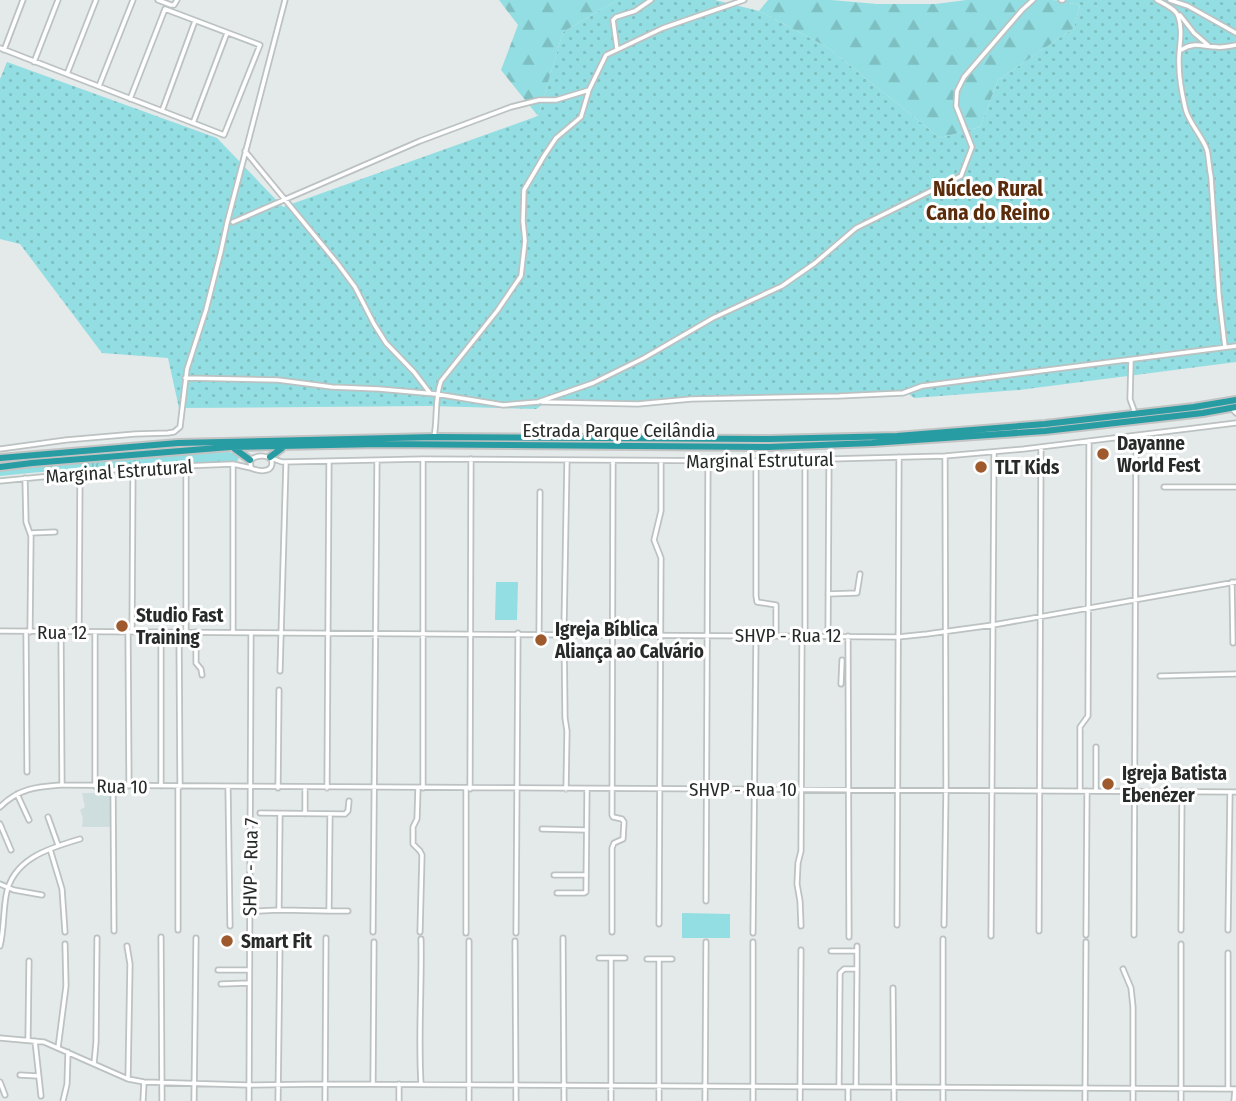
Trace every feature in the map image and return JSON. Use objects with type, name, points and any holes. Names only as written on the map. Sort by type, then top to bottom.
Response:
[{"type":"highway","name":"Estrada Parque Ceilândia","points":[[0,458],[178,443],[434,437],[769,439],[897,436],[1045,424],[1236,400]]},
{"type":"highway","name":"Estrada Parque Ceilândia","points":[[0,467],[291,446],[394,444],[769,447],[918,441],[1045,431],[1235,410]]},
{"type":"highway","points":[[270,458],[283,448],[291,446]]},
{"type":"highway","points":[[233,449],[250,460]]},
{"type":"street","points":[[23,0],[2,49],[34,62],[67,74],[99,87],[130,99],[162,111],[224,135],[260,45],[165,9],[130,99]]},
{"type":"street","points":[[34,62],[58,0]]},
{"type":"street","points":[[67,74],[96,0]]},
{"type":"street","points":[[99,87],[133,0]]},
{"type":"street","points":[[158,0],[174,5],[177,0]]},
{"type":"street","points":[[0,449],[66,440],[174,432],[180,427],[188,363],[201,327],[285,0]]},
{"type":"street","points":[[617,50],[613,20],[652,0]]},
{"type":"street","points":[[434,437],[436,394],[441,380],[497,311],[521,276],[525,241],[524,190],[556,138],[581,117],[589,90],[607,55],[663,27],[744,0]]},
{"type":"street","points":[[538,401],[593,383],[644,358],[713,318],[782,286],[815,263],[856,228],[961,176],[972,147],[956,106],[957,92],[964,77],[1022,9],[1033,0]]},
{"type":"street","points":[[1157,0],[1176,12],[1209,46]]},
{"type":"street","points":[[1171,0],[1188,6],[1236,33]]},
{"type":"street","points":[[1176,12],[1180,28],[1178,64],[1186,113],[1196,127],[1208,155],[1225,347]]},
{"type":"street","points":[[162,111],[195,20]]},
{"type":"street","points":[[193,123],[227,33]]},
{"type":"street","points":[[1180,52],[1190,45],[1202,44],[1218,48],[1236,45]]},
{"type":"street","points":[[233,222],[420,141],[511,107],[539,100],[556,100],[589,90]]},
{"type":"street","points":[[245,151],[355,287],[386,343],[430,393]]},
{"type":"street","points":[[185,378],[278,380],[331,387],[430,393],[503,405],[538,401],[638,404],[691,398],[828,397],[903,393],[922,386],[1236,346]]},
{"type":"street","points":[[1131,360],[1130,399],[1135,414]]},
{"type":"street","name":"Marginal Estrutural","points":[[270,458],[283,462],[424,459],[756,461],[946,456],[994,453],[1236,422]]},
{"type":"street","points":[[1134,935],[1136,436]]},
{"type":"street","points":[[1080,791],[1080,727],[1088,716],[1089,441]]},
{"type":"street","points":[[1039,931],[1041,447]]},
{"type":"street","points":[[280,671],[283,462],[280,455],[283,448]]},
{"type":"street","points":[[233,449],[242,457],[239,464]]},
{"type":"street","points":[[991,936],[994,453]]},
{"type":"street","points":[[257,456],[270,458],[273,461],[272,466],[267,470],[257,471],[251,468],[250,460],[257,456]]},
{"type":"street","points":[[944,925],[946,456]]},
{"type":"street","points":[[897,925],[899,457]]},
{"type":"street","points":[[420,932],[422,855],[413,844],[413,827],[418,816],[420,788],[424,459]]},
{"type":"street","points":[[466,933],[471,459]]},
{"type":"street","points":[[828,635],[830,459]]},
{"type":"street","name":"Marginal Estrutural","points":[[239,464],[250,460]]},
{"type":"street","points":[[373,932],[377,460]]},
{"type":"street","points":[[566,789],[564,634],[568,460]]},
{"type":"street","points":[[801,926],[797,884],[801,851],[805,460]]},
{"type":"street","points":[[327,788],[329,461]]},
{"type":"street","points":[[612,932],[612,845],[623,839],[624,822],[612,816],[613,461]]},
{"type":"street","points":[[659,925],[660,555],[654,540],[661,511],[661,461]]},
{"type":"street","points":[[706,901],[708,461]]},
{"type":"street","points":[[756,461],[756,599],[759,602],[776,604],[776,635]]},
{"type":"street","name":"Marginal Estrutural","points":[[272,466],[283,462]]},
{"type":"street","points":[[233,464],[233,632]]},
{"type":"street","name":"Marginal Estrutural","points":[[0,481],[133,468],[239,464],[251,468]]},
{"type":"street","points":[[186,632],[187,466]]},
{"type":"street","points":[[129,786],[133,468]]},
{"type":"street","points":[[79,632],[80,472]]},
{"type":"street","points":[[25,478],[26,522],[31,533],[27,772]]},
{"type":"street","points":[[1164,487],[1236,487]]},
{"type":"street","points":[[539,634],[540,492]]},
{"type":"street","points":[[31,533],[55,533]]},
{"type":"street","points":[[828,594],[857,593],[860,574]]},
{"type":"street","points":[[1233,643],[1234,582]]},
{"type":"street","name":"SHVP - Rua 12","points":[[251,633],[898,637],[993,625],[1234,582]]},
{"type":"street","name":"Rua 12","points":[[0,631],[251,633]]},
{"type":"street","points":[[61,632],[62,785]]},
{"type":"street","points":[[95,632],[95,786]]},
{"type":"street","points":[[161,632],[161,786]]},
{"type":"street","points":[[178,930],[179,632]]},
{"type":"street","points":[[196,632],[196,663],[202,676]]},
{"type":"street","name":"SHVP - Rua 7","points":[[249,1101],[251,633]]},
{"type":"street","points":[[516,933],[518,633]]},
{"type":"street","points":[[753,933],[756,635]]},
{"type":"street","points":[[848,636],[849,937]]},
{"type":"street","points":[[842,660],[841,681],[848,680]]},
{"type":"street","points":[[1160,676],[1236,674]]},
{"type":"street","points":[[278,788],[279,690]]},
{"type":"street","points":[[1096,747],[1096,791]]},
{"type":"street","name":"Rua 10","points":[[0,807],[17,794],[31,788],[62,785],[251,787]]},
{"type":"street","points":[[113,786],[114,930]]},
{"type":"street","points":[[228,787],[230,926]]},
{"type":"street","name":"SHVP - Rua 10","points":[[251,787],[1236,792]]},
{"type":"street","points":[[305,788],[305,814]]},
{"type":"street","points":[[557,894],[584,893],[586,890],[587,789]]},
{"type":"street","points":[[1086,935],[1087,791]]},
{"type":"street","points":[[1181,930],[1182,792]]},
{"type":"street","points":[[1228,930],[1230,792]]},
{"type":"street","points":[[17,794],[29,820]]},
{"type":"street","points":[[260,813],[347,813],[349,801]]},
{"type":"street","points":[[279,910],[280,814]]},
{"type":"street","points":[[329,911],[330,814]]},
{"type":"street","points":[[48,817],[58,845]]},
{"type":"street","points":[[0,824],[11,850]]},
{"type":"street","points":[[542,829],[586,830]]},
{"type":"street","points":[[0,946],[10,883],[28,860],[50,848],[80,839]]},
{"type":"street","points":[[50,848],[62,889],[65,932]]},
{"type":"street","points":[[554,875],[586,875]]},
{"type":"street","points":[[0,884],[21,892],[42,895]]},
{"type":"street","points":[[260,911],[348,911]]},
{"type":"street","points":[[161,937],[162,1101]]},
{"type":"street","points":[[94,1064],[97,938]]},
{"type":"street","points":[[194,1101],[195,938]]},
{"type":"street","points":[[325,1101],[326,938]]},
{"type":"street","points":[[564,938],[564,1101]]},
{"type":"street","points":[[421,939],[421,1084]]},
{"type":"street","points":[[943,939],[943,1101]]},
{"type":"street","points":[[515,940],[516,1101]]},
{"type":"street","points":[[469,941],[469,1101]]},
{"type":"street","points":[[278,1101],[280,942]]},
{"type":"street","points":[[373,1084],[374,942]]},
{"type":"street","points":[[705,1101],[706,942]]},
{"type":"street","points":[[753,1101],[754,942]]},
{"type":"street","points":[[1085,1101],[1086,942]]},
{"type":"street","points":[[58,1048],[66,986],[65,944]]},
{"type":"street","points":[[1181,944],[1181,1101]]},
{"type":"street","points":[[127,946],[130,964],[128,1079]]},
{"type":"street","points":[[831,951],[857,949],[856,1087]]},
{"type":"street","points":[[800,1101],[801,950]]},
{"type":"street","points":[[1228,953],[1228,1089]]},
{"type":"street","points":[[599,958],[625,958]]},
{"type":"street","points":[[611,958],[611,1101]]},
{"type":"street","points":[[647,959],[672,959]]},
{"type":"street","points":[[659,959],[659,1101]]},
{"type":"street","points":[[28,1040],[29,961]]},
{"type":"street","points":[[839,1087],[840,973],[844,969],[858,969]]},
{"type":"street","points":[[1124,969],[1132,995],[1133,1101]]},
{"type":"street","points":[[218,970],[249,970]]},
{"type":"street","points":[[221,984],[249,984]]},
{"type":"street","points":[[893,988],[894,1101]]},
{"type":"street","points":[[0,1038],[34,1041],[68,1052],[128,1079],[162,1083],[1235,1089],[1234,1101]]},
{"type":"street","points":[[34,1041],[41,1096]]},
{"type":"street","points":[[63,1101],[68,1079],[68,1052]]},
{"type":"street","points":[[20,1075],[38,1076]]},
{"type":"street","points":[[143,1101],[144,1082]]},
{"type":"street","points":[[0,1084],[5,1095]]},
{"type":"street","points":[[398,1101],[399,1084]]},
{"type":"street","points":[[848,1087],[848,1101]]},
{"type":"shaded area","points":[[82,793],[111,793],[111,827],[82,827],[80,810],[85,807]]},
{"type":"green space","points":[[499,0],[618,0],[563,32],[538,116],[501,70],[518,25]]},
{"type":"green space","points":[[618,0],[715,0],[759,11],[827,47],[940,138],[980,127],[998,80],[1074,28],[1080,5],[1053,0],[1236,0],[1236,362],[1019,390],[914,398],[904,390],[798,396],[693,396],[651,402],[550,400],[536,409],[430,406],[179,408],[168,358],[102,353],[20,244],[0,239],[0,79],[7,62],[217,138],[283,207],[538,116],[563,32]]},
{"type":"green space","points":[[768,0],[936,4],[966,0],[1053,0],[1080,5],[1074,28],[998,80],[980,127],[940,138],[827,47],[759,11]]},
{"type":"green space","points":[[229,452],[239,458],[236,463],[88,468],[0,476],[0,470]]},
{"type":"green space","points":[[496,582],[518,582],[517,620],[495,620]]},
{"type":"green space","points":[[682,913],[730,914],[730,938],[682,938]]},
{"type":"place","name":"Dayanne World Fest","points":[[1103,454]]},
{"type":"place","name":"TLT Kids","points":[[981,467]]},
{"type":"place","name":"Studio Fast Training","points":[[122,626]]},
{"type":"place","name":"Igreja Bíblica Aliança ao Calvário","points":[[541,640]]},
{"type":"place","name":"Igreja Batista Ebenézer","points":[[1108,784]]},
{"type":"place","name":"Smart Fit","points":[[227,941]]},
{"type":"district","name":"Núcleo Rural Cana do Reino","points":[[988,201]]}]
